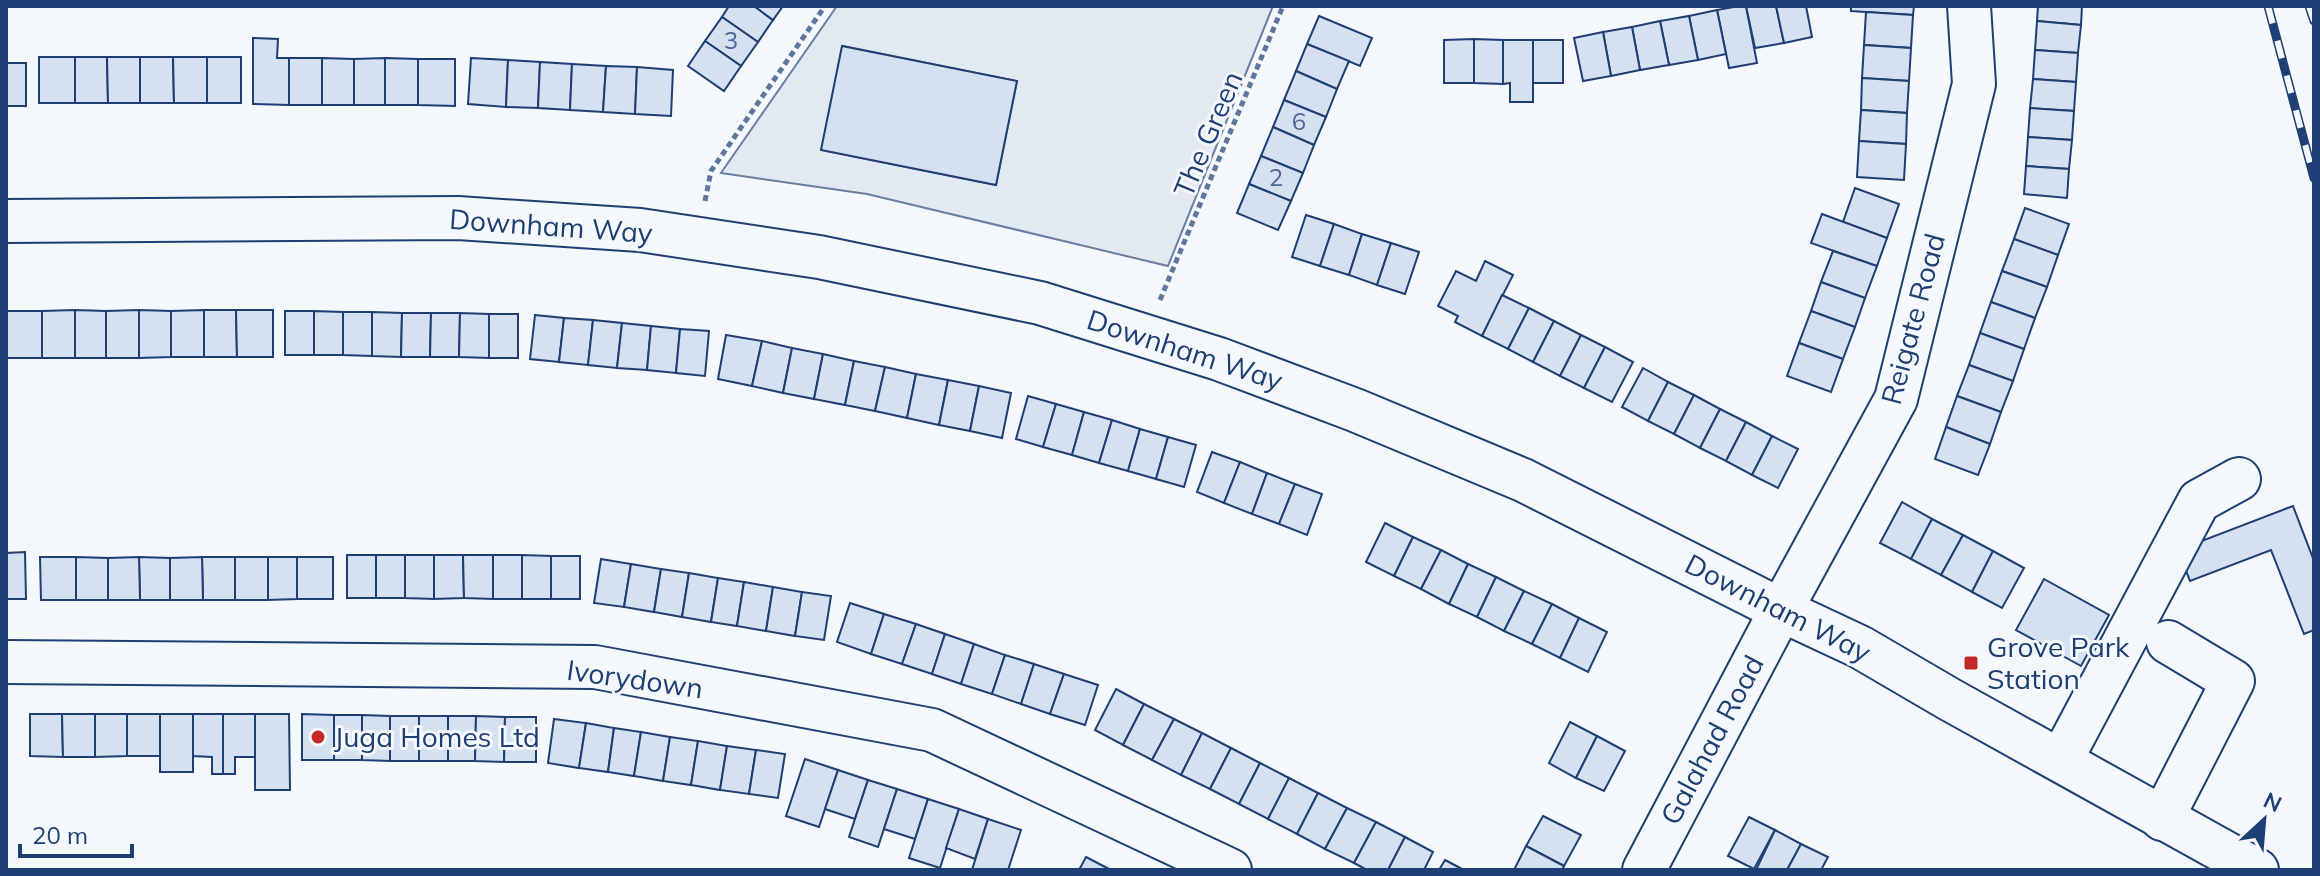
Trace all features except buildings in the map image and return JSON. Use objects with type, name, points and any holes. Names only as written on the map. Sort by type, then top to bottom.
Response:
[{"type":"street","name":"Reigate Road","points":[[1781,610],[1896,399],[1974,84],[1969,6]]},
{"type":"street","name":"Downham Way","points":[[6,221],[458,218],[640,230],[819,257],[1040,303],[1219,359],[1355,410],[1523,480],[1860,647],[2257,870]]},
{"type":"street","points":[[2061,760],[2199,501],[2239,479]]},
{"type":"street","name":"Galahad Road","points":[[1644,870],[1781,610]]},
{"type":"street","points":[[2162,819],[2233,681],[2168,642]]},
{"type":"street","name":"Ivorydown","points":[[6,662],[595,667],[932,730],[1226,869]]},
{"type":"path","points":[[711,171],[825,6]]},
{"type":"path","name":"The Green","points":[[1169,277],[1283,6]]},
{"type":"shaded area","points":[[837,6],[1273,6],[1168,266],[867,194],[721,173]],"holes":[[[843,46],[1017,81],[996,185],[822,150]]]},
{"type":"railway","points":[[2268,6],[2314,178]]},
{"type":"railway","points":[[2309,6],[2314,21]]},
{"type":"place","name":"Grove Park Station","points":[[1971,663]]},
{"type":"place","name":"Juga Homes Ltd","points":[[318,737]]}]
